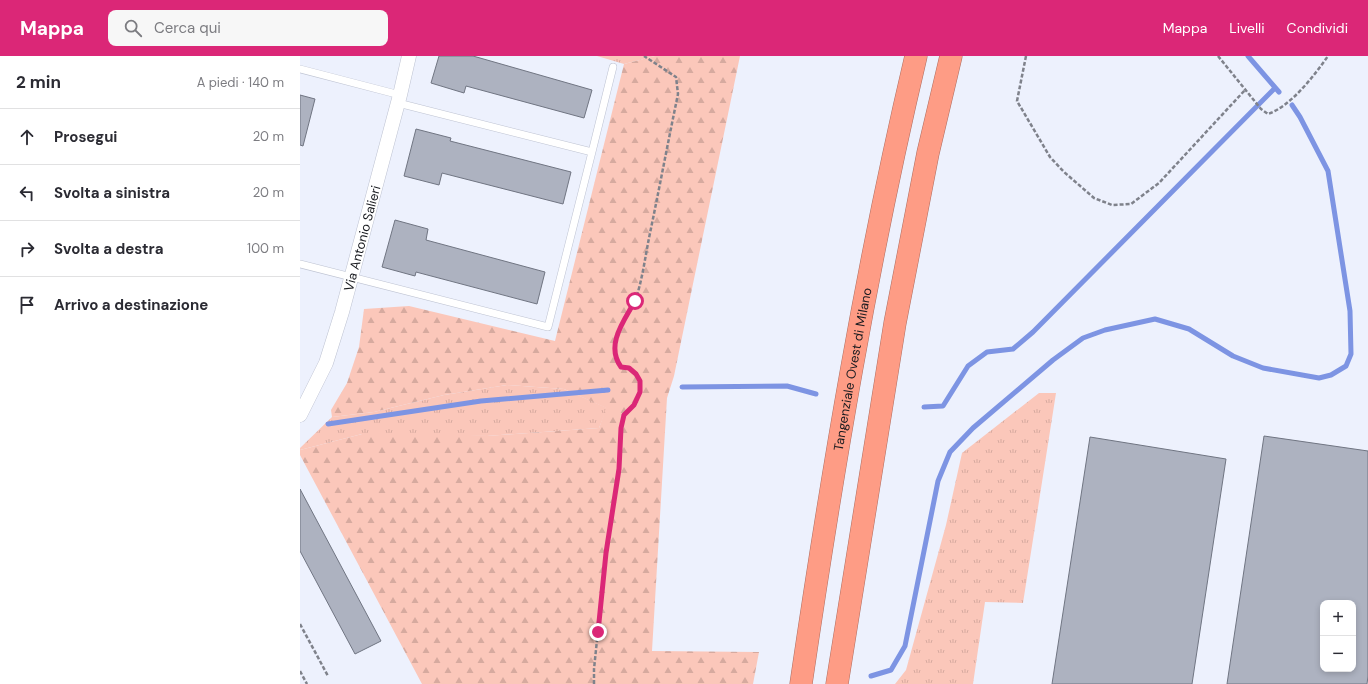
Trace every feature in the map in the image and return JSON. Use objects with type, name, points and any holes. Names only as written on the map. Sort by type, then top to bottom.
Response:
[{"type":"highway","name":"Tangenziale Ovest di Milano","points":[[801,684],[824,528],[868,278],[898,132],[916,56]]},
{"type":"highway","points":[[837,684],[895,323],[928,153],[951,56]]},
{"type":"street","name":"Via Antonio Salieri","points":[[300,415],[326,363],[352,277],[409,56]]},
{"type":"lane","points":[[300,264],[548,327],[613,67]]},
{"type":"lane","points":[[300,69],[399,99],[592,152]]},
{"type":"path","points":[[594,684],[594,669],[606,553],[619,469],[621,428],[624,415],[634,405],[640,392],[640,381],[636,374],[629,368],[621,367],[617,361],[614,349],[616,336],[635,301],[678,94],[676,77],[644,56]]},
{"type":"path","points":[[1026,56],[1017,101],[1050,157],[1064,172],[1094,198],[1112,205],[1131,204],[1159,183],[1245,90]]},
{"type":"path","points":[[1218,56],[1261,110],[1268,114],[1278,111],[1311,80],[1328,56]]},
{"type":"path","points":[[300,624],[328,676]]},
{"type":"path","points":[[300,671],[307,684]]},
{"type":"green space","points":[[597,56],[655,56],[624,64]]},
{"type":"green space","points":[[655,56],[740,56],[674,376],[667,398],[652,651],[759,652],[753,684],[422,684],[300,455],[300,450],[362,434],[437,433],[487,436],[599,428],[606,408],[564,389],[507,385],[444,395],[374,412],[332,417],[331,410],[347,383],[359,347],[364,309],[409,306],[555,341],[624,64]]},
{"type":"green space","points":[[507,385],[564,389],[607,408],[599,428],[487,436],[362,434],[300,450],[300,448],[332,417],[374,412],[444,395]]},
{"type":"green space","points":[[1039,393],[1056,393],[1023,603],[985,602],[973,684],[895,684],[906,670],[946,525],[962,453]]},
{"type":"building","points":[[439,56],[473,56],[592,90],[584,118],[466,86],[464,93],[431,83]]},
{"type":"building","points":[[300,95],[315,99],[303,146],[300,145]]},
{"type":"building","points":[[416,129],[451,138],[450,141],[571,172],[563,204],[442,173],[439,185],[404,176]]},
{"type":"building","points":[[395,220],[428,229],[426,240],[545,272],[537,304],[416,272],[415,276],[382,267]]},
{"type":"building","points":[[1264,436],[1368,451],[1367,684],[1227,684]]},
{"type":"building","points":[[1090,437],[1226,459],[1192,684],[1052,684]]},
{"type":"building","points":[[300,489],[381,641],[355,654],[300,551]]},
{"type":"waterway","points":[[1248,56],[1279,92]]},
{"type":"waterway","points":[[924,407],[943,406],[968,366],[987,352],[1013,349],[1033,332],[1275,88]]},
{"type":"waterway","points":[[871,676],[891,670],[905,646],[938,481],[950,452],[973,428],[1053,360],[1083,338],[1105,330],[1155,319],[1189,329],[1233,356],[1263,368],[1319,378],[1331,375],[1346,366],[1351,354],[1350,311],[1328,171],[1300,117],[1292,105]]},
{"type":"waterway","points":[[682,387],[787,386],[816,394]]},
{"type":"waterway","points":[[328,424],[481,401],[608,390]]},
{"type":"route","points":[[598,632],[606,553],[619,469],[621,428],[624,415],[634,405],[640,392],[640,381],[636,374],[629,368],[621,367],[617,361],[614,349],[616,336],[635,301]]}]
